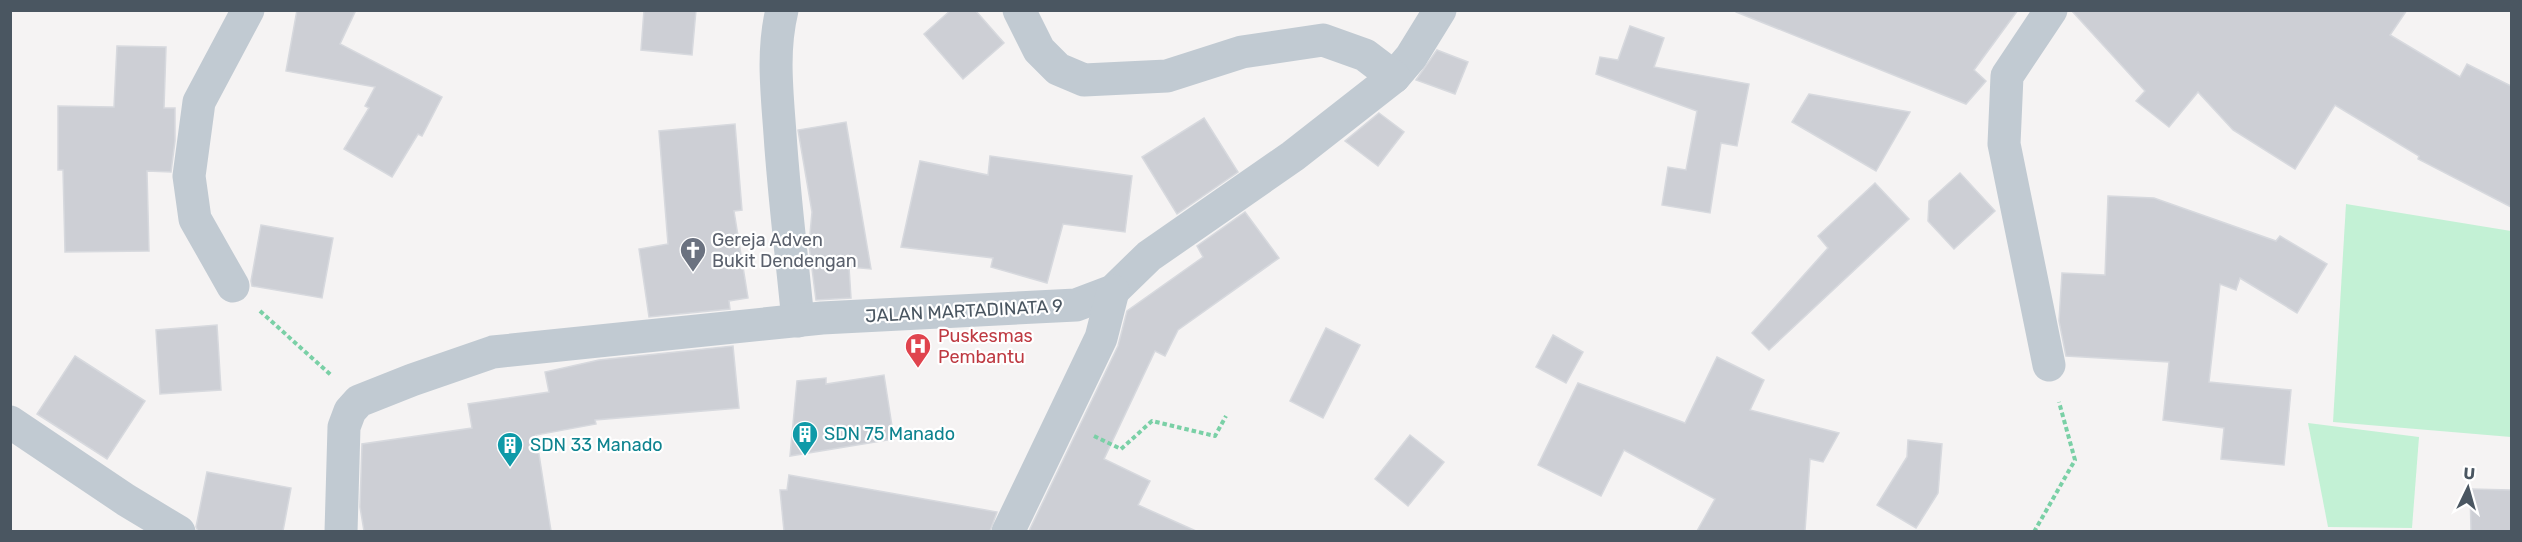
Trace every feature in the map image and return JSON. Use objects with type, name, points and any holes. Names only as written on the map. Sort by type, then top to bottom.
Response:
[{"type":"street","points":[[232,286],[195,219],[189,176],[199,102],[248,10]]},
{"type":"street","points":[[782,10],[777,31],[775,72],[798,321]]},
{"type":"street","points":[[1018,10],[1039,50],[1058,69],[1084,80],[1167,76],[1242,52],[1323,40],[1365,55],[1394,77]]},
{"type":"street","name":"JALAN MARTADINATA 9","points":[[359,401],[492,352],[798,321],[1076,305],[1113,291],[1149,256],[1293,156],[1394,77],[1411,57],[1440,10]]},
{"type":"street","points":[[2049,364],[2004,144],[2007,76],[2051,10]]},
{"type":"street","points":[[1008,531],[1101,338],[1113,291]]},
{"type":"street","points":[[342,531],[344,427],[350,411],[359,401]]},
{"type":"street","points":[[10,422],[126,500],[179,531]]},
{"type":"path","points":[[232,286],[359,401]]},
{"type":"path","points":[[2034,531],[2075,460],[2049,364]]},
{"type":"path","points":[[1061,420],[1121,449],[1152,421],[1215,436],[1226,416]]},
{"type":"green space","points":[[2346,204],[2511,231],[2511,437],[2333,422]]},
{"type":"green space","points":[[2308,423],[2419,437],[2412,528],[2328,527]]},
{"type":"building","points":[[297,10],[356,10],[340,44],[442,97],[422,136],[418,134],[392,177],[344,149],[369,108],[365,106],[375,87],[286,71]]},
{"type":"building","points":[[644,10],[696,10],[692,55],[641,50]]},
{"type":"building","points":[[951,10],[975,10],[1004,43],[963,79],[924,34]]},
{"type":"building","points":[[1736,10],[2018,10],[1974,70],[1986,81],[1966,104],[1736,12]]},
{"type":"building","points":[[2071,10],[2407,10],[2390,35],[2460,77],[2467,64],[2511,86],[2511,207],[2418,159],[2419,156],[2335,105],[2295,169],[2233,130],[2198,92],[2169,127],[2136,101],[2145,91]]},
{"type":"building","points":[[1630,26],[1664,38],[1654,67],[1749,84],[1737,146],[1721,143],[1710,213],[1662,205],[1668,167],[1686,170],[1697,111],[1596,74],[1600,57],[1618,60]]},
{"type":"building","points":[[117,46],[166,47],[164,108],[175,108],[175,141],[171,172],[147,171],[149,251],[65,252],[63,170],[58,170],[58,106],[114,107]]},
{"type":"building","points":[[1437,50],[1468,62],[1455,94],[1416,80]]},
{"type":"building","points":[[1809,94],[1910,112],[1876,171],[1792,122]]},
{"type":"building","points":[[1379,113],[1404,132],[1378,166],[1345,141]]},
{"type":"building","points":[[1204,118],[1238,172],[1177,214],[1142,157]]},
{"type":"building","points":[[846,122],[871,269],[849,267],[851,298],[816,300],[809,245],[812,212],[798,130]]},
{"type":"building","points":[[735,124],[742,210],[734,211],[748,298],[729,301],[730,309],[649,317],[639,249],[668,244],[659,131]]},
{"type":"building","points":[[990,156],[1132,176],[1125,232],[1063,224],[1047,283],[991,267],[993,258],[901,247],[920,161],[988,175]]},
{"type":"building","points":[[1960,173],[1995,211],[1954,249],[1928,221],[1929,201]]},
{"type":"building","points":[[1875,183],[1909,219],[1769,350],[1752,333],[1828,248],[1818,236]]},
{"type":"building","points":[[2108,196],[2154,198],[2276,241],[2280,236],[2327,264],[2297,313],[2240,278],[2236,290],[2220,284],[2209,382],[2291,390],[2284,465],[2221,459],[2224,428],[2163,420],[2169,362],[2066,356],[2059,321],[2062,273],[2105,275]]},
{"type":"building","points":[[1245,212],[1279,258],[1178,330],[1165,356],[1155,351],[1104,459],[1150,481],[1138,505],[1196,531],[1029,531],[1118,346],[1127,311],[1203,257],[1197,246]]},
{"type":"building","points":[[261,225],[333,238],[322,298],[252,286]]},
{"type":"building","points":[[217,325],[221,390],[160,394],[156,330]]},
{"type":"building","points":[[1326,328],[1360,345],[1323,418],[1290,401]]},
{"type":"building","points":[[1553,335],[1583,352],[1566,383],[1536,367]]},
{"type":"building","points":[[733,346],[739,408],[595,420],[596,424],[536,435],[551,531],[364,531],[360,507],[362,444],[472,428],[468,404],[549,392],[545,372],[599,360]]},
{"type":"building","points":[[75,356],[145,401],[107,459],[37,414]]},
{"type":"building","points":[[1717,357],[1764,380],[1750,410],[1839,433],[1823,462],[1810,459],[1805,531],[1697,531],[1715,499],[1624,450],[1601,496],[1538,465],[1578,383],[1685,423]]},
{"type":"building","points":[[884,375],[894,439],[790,456],[797,381],[826,378],[826,384]]},
{"type":"building","points":[[1410,435],[1444,462],[1408,506],[1375,479]]},
{"type":"building","points":[[1908,440],[1942,444],[1938,493],[1916,528],[1877,505],[1907,457]]},
{"type":"building","points":[[207,472],[291,488],[283,531],[198,531],[196,527]]},
{"type":"building","points":[[789,475],[997,512],[990,531],[784,531],[780,490],[787,490]]},
{"type":"building","points":[[2470,489],[2511,490],[2511,531],[2471,531]]},
{"type":"place","name":"Gereja Adven Bukit Dendengan","points":[[693,273]]},
{"type":"place","name":"Puskesmas Pembantu","points":[[918,369]]},
{"type":"place","name":"SDN 75 Manado","points":[[805,457]]},
{"type":"place","name":"SDN 33 Manado","points":[[510,468]]}]
